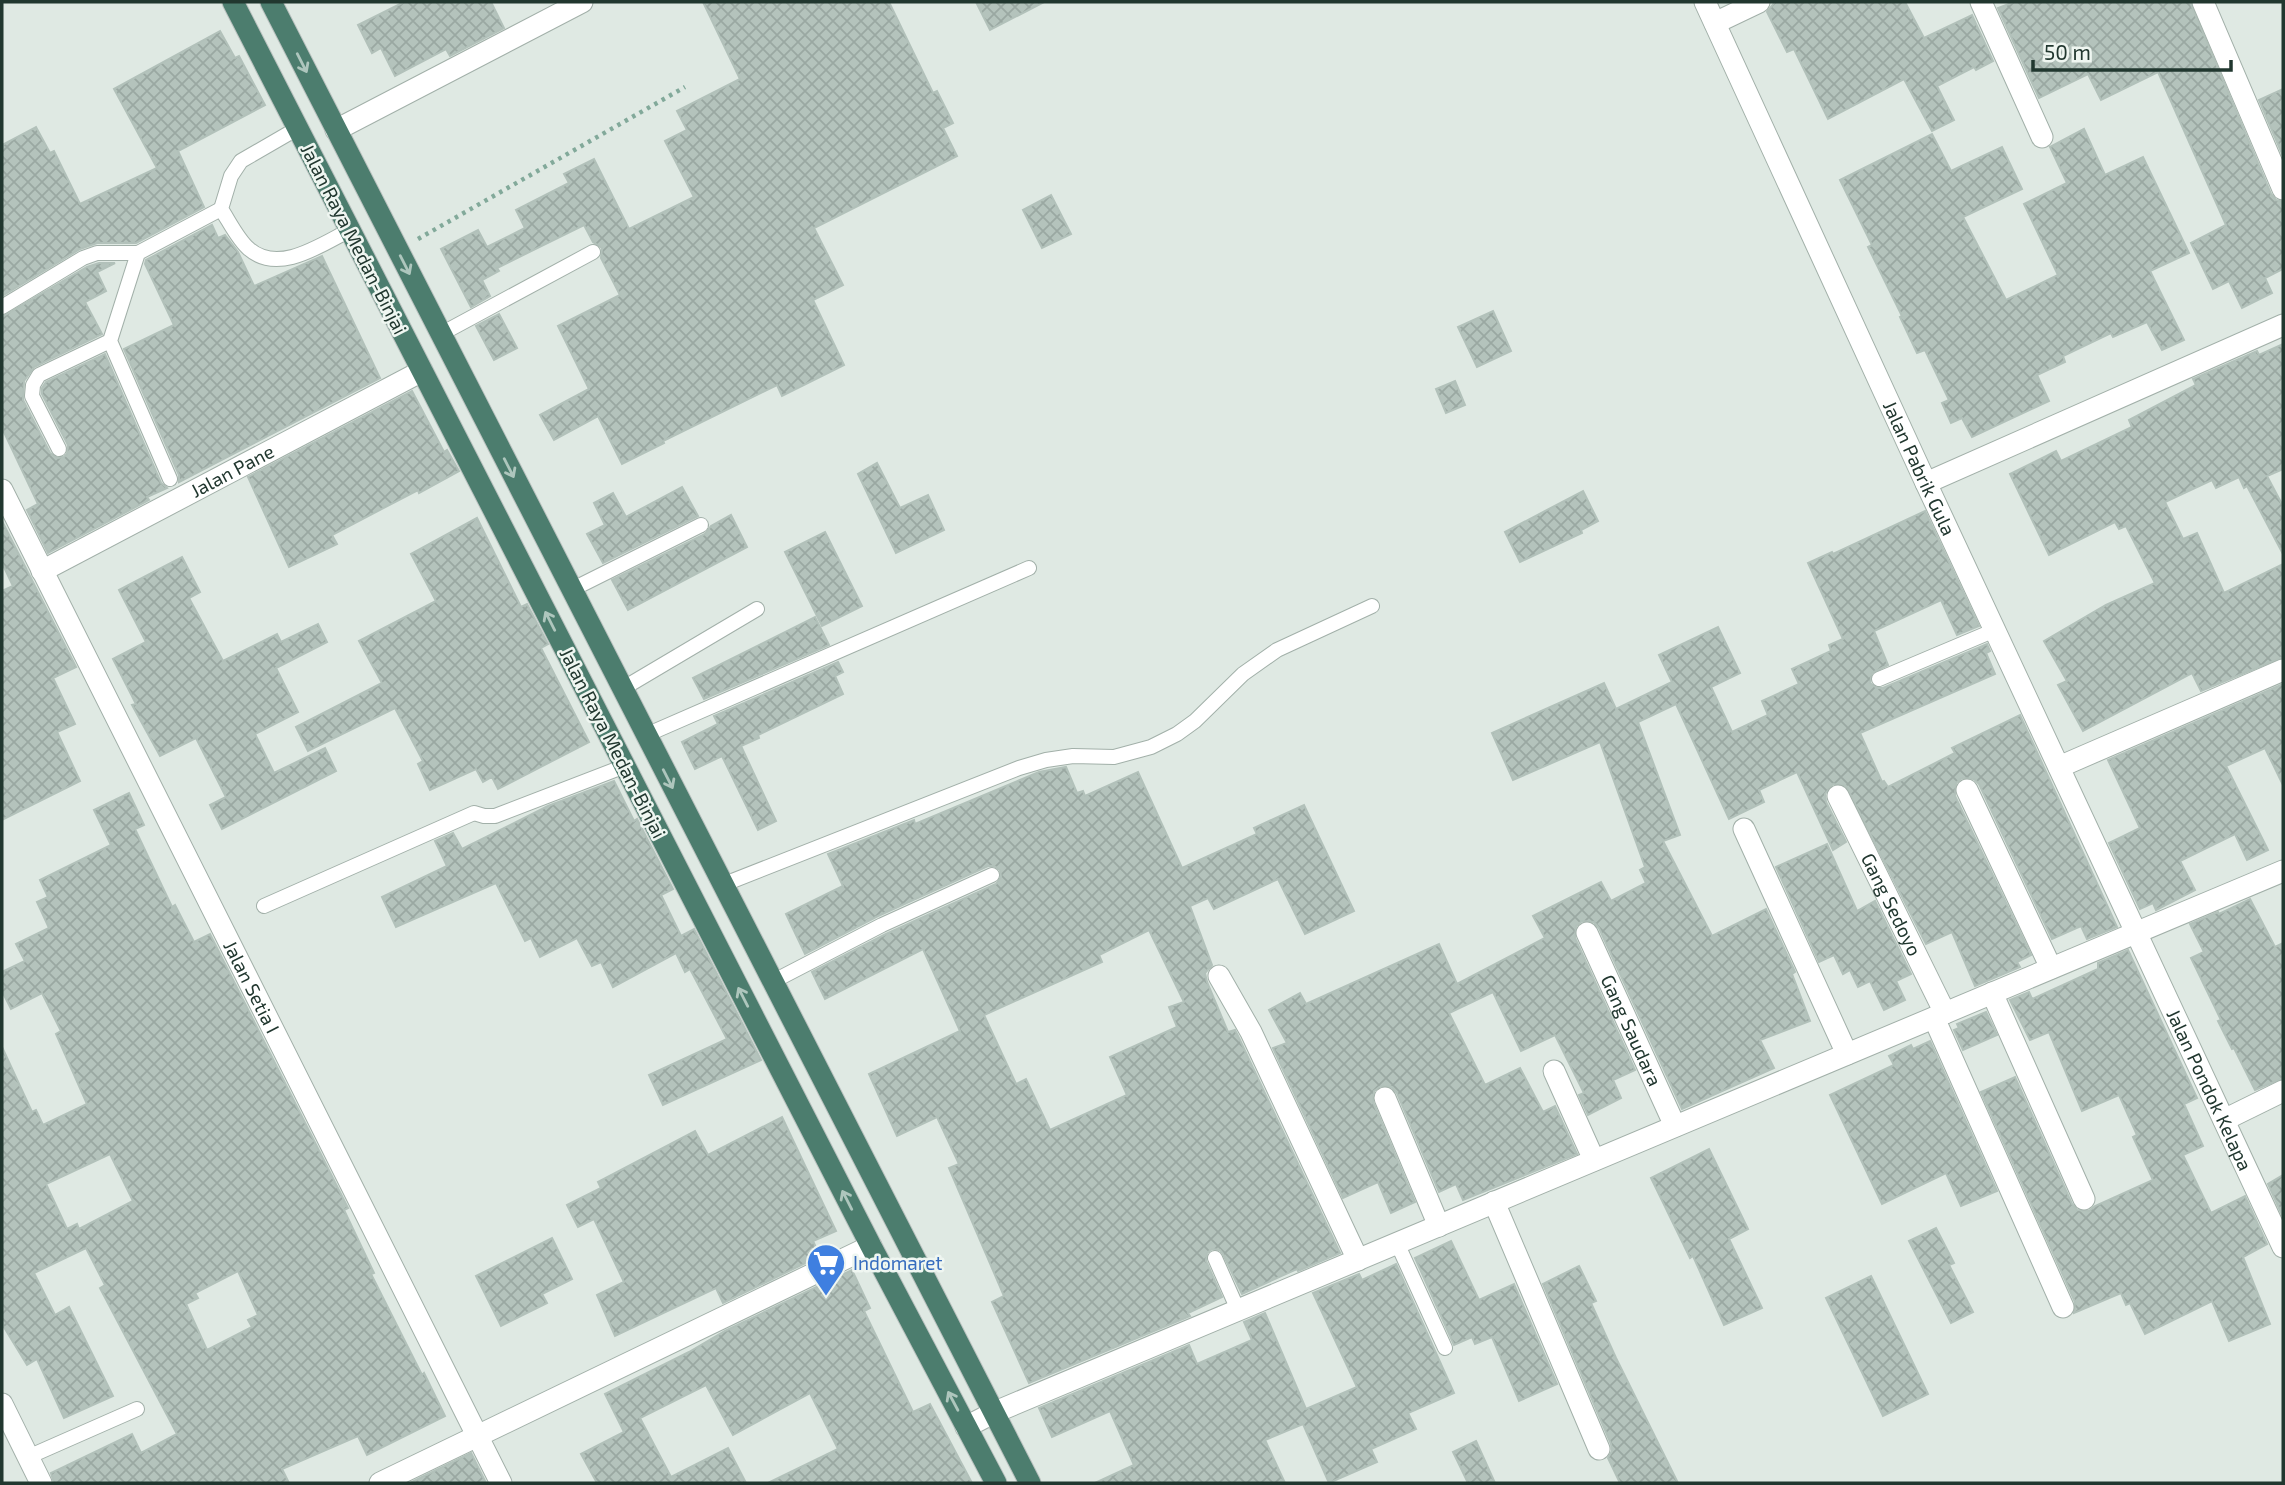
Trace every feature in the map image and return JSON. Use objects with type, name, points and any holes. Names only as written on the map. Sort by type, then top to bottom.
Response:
[{"type":"highway","name":"Jalan Raya Medan-Binjai","points":[[233,2],[871,1246],[996,1483]]},
{"type":"highway","name":"Jalan Raya Medan-Binjai","points":[[271,2],[1030,1483]]},
{"type":"street","points":[[336,130],[582,2]]},
{"type":"street","name":"Jalan Pabrik Gula","points":[[1705,2],[2136,933]]},
{"type":"street","points":[[1715,23],[1759,2]]},
{"type":"street","points":[[1981,2],[2042,137]]},
{"type":"street","points":[[2203,2],[2283,189]]},
{"type":"street","points":[[1926,483],[2283,325]]},
{"type":"street","name":"Jalan Pane","points":[[42,570],[422,371]]},
{"type":"street","name":"Jalan Setia I","points":[[2,494],[501,1483]]},
{"type":"street","points":[[2059,767],[2283,670]]},
{"type":"street","points":[[1967,790],[2051,968]]},
{"type":"street","name":"Gang Sedoyo","points":[[1839,796],[1940,1015],[2063,1307]]},
{"type":"street","points":[[1744,829],[1847,1054]]},
{"type":"street","points":[[966,1427],[993,1413],[2283,871]]},
{"type":"street","name":"Gang Saudara","points":[[1587,933],[1675,1126]]},
{"type":"street","name":"Jalan Pondok Kelapa","points":[[2136,933],[2283,1247]]},
{"type":"street","points":[[1219,976],[1251,1032],[1357,1260]]},
{"type":"street","points":[[1992,993],[2084,1199]]},
{"type":"street","points":[[1554,1071],[1594,1160]]},
{"type":"street","points":[[2224,1119],[2283,1091]]},
{"type":"street","points":[[1385,1098],[1439,1226]]},
{"type":"street","points":[[1494,1202],[1599,1449]]},
{"type":"street","points":[[380,1483],[871,1246]]},
{"type":"street","points":[[2,1404],[41,1483]]},
{"type":"lane","points":[[2,307],[83,258],[97,253],[138,253],[221,209],[231,176],[241,161],[298,128]]},
{"type":"lane","points":[[221,209],[249,250],[271,259],[297,256],[350,230]]},
{"type":"lane","points":[[441,334],[593,252]]},
{"type":"lane","points":[[138,253],[110,341],[170,479]]},
{"type":"lane","points":[[59,449],[32,396],[33,385],[39,375],[110,341]]},
{"type":"lane","points":[[571,590],[701,525]]},
{"type":"lane","points":[[646,735],[1029,568]]},
{"type":"lane","points":[[722,885],[1019,768],[1073,756],[1114,757],[1151,747],[1195,721],[1232,683],[1277,650],[1372,607]]},
{"type":"lane","points":[[622,689],[757,609]]},
{"type":"lane","points":[[1879,679],[1995,630]]},
{"type":"lane","points":[[264,906],[474,813],[495,817],[625,766]]},
{"type":"lane","points":[[772,982],[882,925],[992,875]]},
{"type":"lane","points":[[1397,1243],[1445,1348]]},
{"type":"lane","points":[[1215,1258],[1238,1310]]},
{"type":"lane","points":[[28,1457],[137,1409]]},
{"type":"path","points":[[398,250],[685,87]]},
{"type":"building","points":[[404,2],[491,2],[504,28],[450,56],[446,49],[395,76],[381,48],[372,53],[358,25]]},
{"type":"building","points":[[703,2],[889,2],[933,93],[937,91],[953,123],[943,128],[957,156],[814,228],[843,285],[813,300],[844,365],[782,396],[777,385],[622,464],[598,416],[554,440],[540,415],[589,389],[558,326],[620,295],[601,258],[602,248],[593,242],[584,225],[497,268],[499,271],[482,280],[490,296],[471,307],[441,249],[478,230],[487,247],[525,228],[516,210],[569,183],[564,174],[594,159],[629,229],[694,197],[665,141],[687,130],[677,111],[740,79]]},
{"type":"building","points":[[976,2],[1044,2],[990,30]]},
{"type":"building","points":[[1775,2],[1905,2],[1924,38],[1972,15],[1993,61],[1976,70],[1974,67],[1937,86],[1954,120],[1932,131],[1904,79],[1828,119],[1794,49],[1787,52],[1767,12]]},
{"type":"building","points":[[2014,2],[2190,2],[2271,194],[2276,200],[2283,202],[2283,269],[2265,278],[2272,293],[2242,308],[2229,281],[2213,289],[2191,243],[2226,225],[2158,72],[2101,100],[2088,74],[2039,98],[1998,8]]},
{"type":"building","points":[[220,31],[235,58],[239,56],[265,105],[178,151],[204,207],[136,243],[97,243],[80,249],[2,296],[2,145],[36,127],[50,153],[54,151],[80,204],[157,168],[114,89]]},
{"type":"building","points":[[2283,89],[2283,156],[2259,100]]},
{"type":"building","points":[[2084,129],[2105,175],[2143,157],[2189,253],[2150,271],[2184,340],[2162,350],[2147,322],[2113,337],[2111,333],[2063,356],[2065,362],[2037,375],[2049,401],[1972,437],[1962,418],[1951,423],[1942,403],[1949,400],[1925,350],[1917,353],[1868,247],[1872,245],[1840,180],[1932,134],[1951,171],[2002,147],[2022,189],[1963,217],[2006,300],[2058,275],[2024,204],[2067,183],[2050,147]]},
{"type":"building","points":[[1051,195],[1071,234],[1042,248],[1023,210]]},
{"type":"building","points":[[212,225],[218,238],[225,235],[238,252],[254,286],[322,256],[380,378],[179,482],[179,475],[124,349],[174,325],[145,264],[146,260]]},
{"type":"building","points":[[99,263],[115,263],[97,272],[106,291],[85,302],[102,334],[34,367],[24,381],[23,400],[50,453],[58,458],[64,457],[68,445],[42,394],[42,388],[46,382],[105,354],[161,483],[167,488],[48,553],[27,510],[38,504],[2,428],[2,317],[87,267]]},
{"type":"building","points":[[1493,311],[1511,351],[1477,367],[1458,327]]},
{"type":"building","points":[[499,314],[517,348],[494,360],[476,326]]},
{"type":"building","points":[[2283,344],[2283,469],[2267,476],[2283,506],[2283,554],[2247,486],[2244,488],[2239,477],[2216,488],[2212,480],[2165,502],[2183,539],[2197,533],[2224,593],[2283,564],[2283,657],[2201,691],[2192,673],[2083,731],[2058,685],[2067,681],[2044,641],[2106,605],[2155,583],[2126,526],[2119,529],[2115,522],[2049,555],[2010,474],[2056,451],[2061,461],[2132,427],[2129,420],[2196,385],[2193,379],[2257,351],[2259,355]]},
{"type":"building","points":[[1455,381],[1465,405],[1446,413],[1436,389]]},
{"type":"building","points":[[412,391],[444,452],[447,450],[459,471],[332,535],[337,544],[289,567],[248,477]]},
{"type":"building","points":[[877,463],[900,508],[928,495],[944,530],[896,553],[858,474]]},
{"type":"building","points":[[682,487],[698,516],[603,563],[587,534],[605,525],[594,503],[613,493],[626,517]]},
{"type":"building","points":[[1583,491],[1598,521],[1581,530],[1582,533],[1520,562],[1505,532]]},
{"type":"building","points":[[1925,511],[1979,626],[1957,635],[1941,600],[1874,631],[1888,665],[1872,673],[1870,683],[1877,688],[1883,688],[1987,644],[1990,651],[1986,653],[1995,674],[1860,733],[1882,782],[1888,787],[1955,753],[1952,748],[2020,715],[2117,927],[2087,939],[2081,926],[2052,939],[1979,784],[1974,779],[1962,778],[1956,783],[1955,796],[2031,955],[2017,962],[2020,967],[1975,986],[1952,932],[1926,944],[1846,786],[1833,784],[1825,794],[1826,802],[1846,842],[1833,850],[1797,772],[1759,790],[1764,802],[1729,819],[1676,704],[1638,722],[1680,835],[1663,841],[1712,936],[1766,909],[1795,972],[1792,974],[1810,1021],[1760,1040],[1774,1068],[1682,1109],[1599,928],[1594,922],[1582,921],[1576,926],[1575,938],[1635,1070],[1613,1080],[1621,1098],[1588,1115],[1579,1095],[1584,1093],[1555,1035],[1521,1051],[1493,992],[1449,1013],[1485,1085],[1520,1068],[1543,1112],[1555,1106],[1577,1154],[1463,1200],[1456,1184],[1439,1192],[1397,1093],[1392,1087],[1381,1086],[1374,1091],[1373,1102],[1415,1202],[1391,1213],[1378,1182],[1343,1198],[1273,1048],[1287,1043],[1269,1010],[1300,993],[1306,1004],[1439,944],[1457,984],[1545,938],[1533,916],[1601,882],[1611,901],[1646,883],[1640,870],[1645,867],[1600,742],[1513,780],[1492,733],[1604,683],[1616,709],[1672,682],[1659,655],[1718,627],[1740,673],[1711,687],[1732,732],[1768,715],[1762,701],[1799,684],[1792,669],[1831,651],[1829,645],[1843,639],[1808,563]]},
{"type":"building","points":[[731,515],[747,547],[628,610],[612,580],[705,534],[711,526]]},
{"type":"building","points":[[477,518],[521,607],[527,604],[548,644],[541,648],[589,742],[498,789],[492,777],[483,782],[476,769],[430,790],[418,764],[423,761],[395,708],[308,751],[296,727],[382,683],[359,641],[436,601],[411,554]]},
{"type":"building","points":[[2,521],[76,667],[53,678],[75,724],[57,732],[80,781],[2,820],[2,591],[13,586],[2,563]]},
{"type":"building","points":[[825,532],[862,606],[822,626],[785,552]]},
{"type":"building","points":[[182,557],[200,592],[189,598],[223,661],[277,634],[281,642],[318,624],[327,642],[276,668],[298,712],[255,734],[274,773],[325,748],[336,771],[222,829],[210,805],[226,797],[196,738],[160,756],[132,705],[136,704],[113,659],[146,642],[119,590]]},
{"type":"building","points":[[815,617],[829,645],[704,699],[693,678]]},
{"type":"building","points":[[838,662],[843,672],[835,676],[843,694],[741,746],[776,821],[758,830],[722,756],[695,769],[682,742],[718,724],[714,716]]},
{"type":"building","points":[[2283,684],[2283,785],[2265,748],[2226,766],[2268,850],[2247,860],[2235,834],[2180,861],[2195,890],[2156,910],[2153,903],[2140,909],[2109,843],[2140,828],[2108,760]]},
{"type":"building","points":[[1066,767],[1077,793],[1083,791],[1085,796],[1138,772],[1182,868],[1257,834],[1254,828],[1304,805],[1354,911],[1305,934],[1278,879],[1214,909],[1208,898],[1190,906],[1212,965],[1205,973],[1207,982],[1228,1032],[1235,1030],[1340,1253],[1242,1294],[1223,1254],[1220,1250],[1212,1249],[1207,1253],[1206,1261],[1222,1297],[1188,1313],[1190,1316],[1029,1383],[992,1302],[1004,1296],[949,1168],[959,1164],[937,1117],[897,1136],[869,1074],[960,1031],[923,949],[825,999],[812,972],[886,934],[996,884],[1001,877],[1000,870],[988,866],[878,916],[805,954],[786,914],[843,886],[828,854],[914,820],[915,824],[1039,772]],"holes":[[[1149,930],[1184,1002],[1169,1007],[1177,1027],[1110,1057],[1127,1095],[1050,1130],[1026,1079],[1016,1084],[984,1015],[1102,962],[1099,955]]]},
{"type":"building","points":[[614,781],[673,889],[661,895],[681,936],[694,929],[761,1060],[663,1105],[649,1075],[727,1039],[690,969],[685,972],[676,953],[613,987],[601,962],[592,966],[577,938],[540,957],[531,938],[525,941],[496,883],[396,927],[382,897],[447,866],[435,841],[453,833],[462,849],[548,806]]},
{"type":"building","points":[[129,793],[144,825],[135,829],[172,907],[175,905],[194,942],[210,934],[348,1208],[344,1210],[374,1273],[371,1274],[445,1416],[367,1455],[358,1436],[282,1469],[289,1483],[54,1483],[51,1473],[132,1434],[141,1453],[177,1434],[100,1288],[105,1285],[86,1248],[34,1273],[55,1315],[69,1307],[113,1396],[64,1418],[37,1359],[27,1365],[2,1324],[2,1047],[32,1112],[36,1110],[43,1125],[87,1104],[56,1034],[61,1031],[42,993],[11,1009],[2,991],[2,972],[25,961],[16,944],[49,928],[37,902],[48,897],[40,880],[111,845],[94,810]],"holes":[[[110,1154],[133,1201],[79,1229],[77,1224],[67,1229],[46,1184]],[[238,1271],[258,1315],[248,1320],[252,1327],[207,1350],[186,1304],[198,1298],[195,1293]]]},
{"type":"building","points":[[1827,844],[1857,911],[1875,901],[1911,974],[1896,981],[1905,1000],[1884,1010],[1870,981],[1858,987],[1850,970],[1843,974],[1834,955],[1819,962],[1776,867]]},
{"type":"building","points":[[2250,899],[2275,947],[2283,943],[2283,1078],[2255,1090],[2218,1021],[2221,1020],[2191,958],[2204,952],[2190,924]]},
{"type":"building","points":[[2128,950],[2197,1098],[2184,1104],[2203,1146],[2183,1155],[2211,1213],[2245,1196],[2267,1244],[2243,1257],[2270,1324],[2229,1341],[2212,1301],[2145,1334],[2130,1303],[2126,1305],[2121,1293],[2074,1313],[2075,1302],[1981,1092],[2015,1077],[2077,1210],[2089,1211],[2153,1180],[2133,1137],[2137,1135],[2119,1095],[2082,1111],[2049,1032],[2030,1040],[2010,1000],[2029,992],[2032,999],[2098,969],[2098,963]]},
{"type":"building","points":[[1986,1012],[1997,1035],[1963,1050],[1954,1030],[1959,1028],[1957,1024]]},
{"type":"building","points":[[1930,1041],[1997,1191],[1961,1206],[1946,1173],[1882,1204],[1830,1095],[1894,1065],[1889,1056],[1911,1045],[1913,1049]]},
{"type":"building","points":[[782,1117],[836,1231],[813,1241],[820,1256],[723,1303],[716,1288],[615,1336],[597,1295],[624,1282],[594,1219],[578,1227],[567,1205],[601,1188],[598,1182],[695,1131],[708,1155]]},
{"type":"building","points":[[1709,1149],[1748,1229],[1729,1239],[1762,1308],[1724,1325],[1693,1256],[1690,1258],[1651,1178]]},
{"type":"building","points":[[2283,1175],[2283,1217],[2268,1184]]},
{"type":"building","points":[[1936,1228],[1954,1263],[1949,1265],[1973,1312],[1951,1323],[1909,1241]]},
{"type":"building","points":[[552,1238],[572,1279],[542,1294],[547,1303],[501,1326],[476,1276]]},
{"type":"building","points":[[1451,1241],[1479,1300],[1514,1284],[1557,1384],[1519,1401],[1492,1337],[1475,1344],[1472,1337],[1454,1345],[1415,1258]]},
{"type":"building","points":[[1396,1264],[1454,1393],[1408,1413],[1416,1429],[1371,1449],[1377,1462],[1329,1483],[1303,1424],[1265,1440],[1285,1483],[1095,1483],[1134,1465],[1110,1411],[1052,1437],[1039,1408],[1189,1345],[1197,1364],[1252,1340],[1244,1322],[1265,1313],[1306,1409],[1357,1387],[1313,1293],[1359,1274],[1362,1280]]},
{"type":"building","points":[[1579,1266],[1596,1301],[1591,1303],[1616,1358],[1678,1483],[1620,1483],[1608,1458],[1612,1451],[1611,1444],[1543,1284]]},
{"type":"building","points":[[852,1270],[870,1308],[864,1311],[913,1412],[930,1404],[972,1483],[768,1483],[838,1449],[810,1393],[733,1435],[706,1385],[640,1418],[671,1477],[728,1448],[746,1483],[597,1483],[581,1454],[624,1432],[605,1394],[725,1331]]},
{"type":"building","points":[[1871,1276],[1928,1394],[1883,1416],[1826,1298]]},
{"type":"building","points":[[1476,1441],[1495,1483],[1468,1483],[1453,1452]]},
{"type":"building","points":[[471,1453],[486,1483],[410,1483],[422,1477]]},
{"type":"place","name":"Indomaret","points":[[826,1297]]}]
